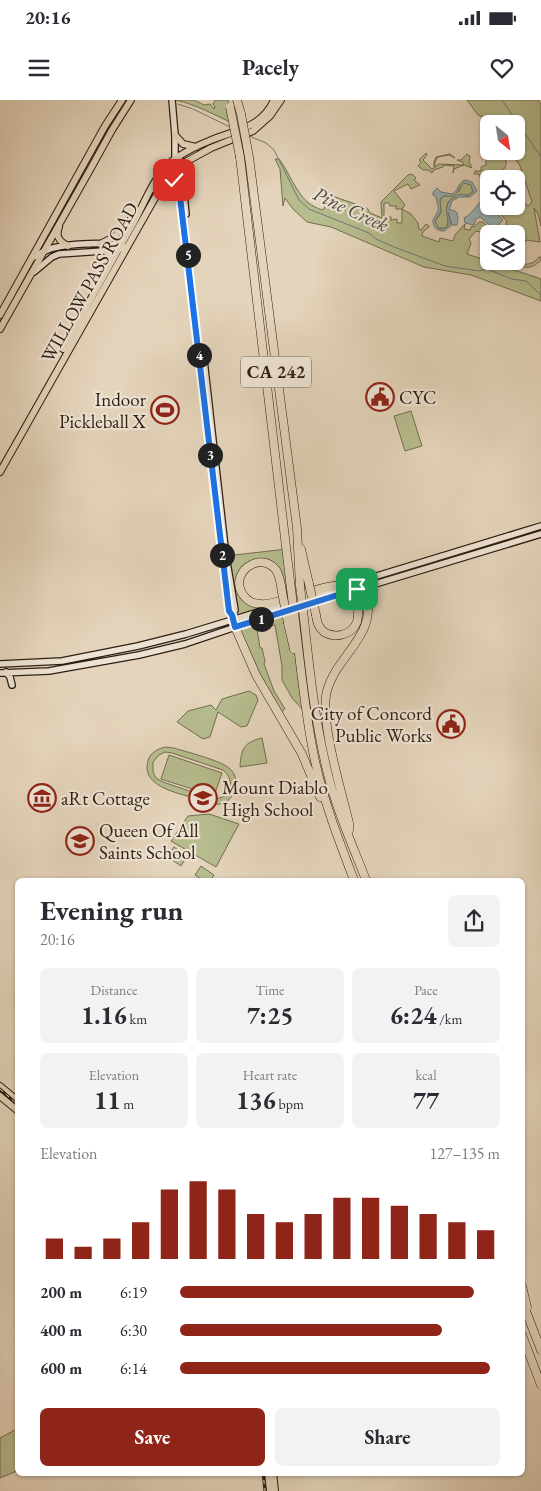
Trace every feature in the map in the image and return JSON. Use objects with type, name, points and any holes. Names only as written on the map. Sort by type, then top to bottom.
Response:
[{"type":"highway","name":"CA 242","points":[[237,100],[249,157],[297,528],[300,586],[315,710],[326,766],[338,809],[365,878]]},
{"type":"highway","name":"CA 242","points":[[229,104],[240,157],[291,589],[292,622],[305,708],[315,759],[332,820],[353,878]]},
{"type":"highway","points":[[297,528],[317,623],[320,628],[326,633],[337,636],[344,635],[354,625],[357,621],[358,597],[361,586]]},
{"type":"highway","points":[[292,622],[282,592],[276,570],[267,563],[258,562],[244,569],[239,582],[240,589],[249,601],[257,604],[271,603],[334,585],[346,585]]},
{"type":"highway","points":[[349,834],[349,823],[325,714],[326,692],[331,681],[361,637],[366,624],[368,603],[361,586]]},
{"type":"highway","points":[[346,596],[354,599],[358,608]]},
{"type":"highway","points":[[234,621],[256,675],[302,754],[326,813],[332,820]]},
{"type":"highway","points":[[525,1296],[528,1305],[526,1311],[541,1350]]},
{"type":"highway","points":[[525,1342],[541,1385]]},
{"type":"main road","points":[[0,315],[105,126],[122,100]]},
{"type":"main road","points":[[68,246],[57,235],[66,213],[112,130],[131,100]]},
{"type":"main road","points":[[172,100],[176,157],[179,165],[188,225],[226,556],[235,610],[234,621]]},
{"type":"main road","name":"WILLOW PASS ROAD","points":[[0,472],[88,314],[142,206],[163,171],[176,157],[208,141],[243,132],[261,117],[274,100]]},
{"type":"main road","name":"WILLOW PASS ROAD","points":[[0,464],[110,264],[164,182],[179,165],[270,116],[281,100]]},
{"type":"main road","points":[[175,135],[183,144],[197,147]]},
{"type":"main road","points":[[179,165],[179,188],[195,308],[220,546],[229,611],[234,621]]},
{"type":"main road","points":[[164,182],[170,179],[174,180],[179,188]]},
{"type":"main road","points":[[72,200],[73,185]]},
{"type":"main road","points":[[100,244],[114,237],[122,230],[142,206]]},
{"type":"main road","points":[[182,210],[188,225],[186,228],[186,242]]},
{"type":"main road","points":[[0,329],[66,213]]},
{"type":"main road","points":[[32,258],[44,251],[68,246],[100,244],[121,247]]},
{"type":"main road","points":[[28,280],[37,268],[52,257],[66,253],[121,247]]},
{"type":"main road","points":[[106,250],[110,264]]},
{"type":"main road","points":[[88,314],[94,298],[92,296]]},
{"type":"main road","points":[[256,620],[361,586],[415,564],[541,526]]},
{"type":"main road","points":[[0,664],[62,660],[125,649],[234,621],[346,585],[361,586],[398,578],[541,534]]},
{"type":"main road","points":[[439,565],[442,560],[459,554],[464,549]]},
{"type":"main road","points":[[398,578],[402,573],[414,569],[415,564]]},
{"type":"main road","points":[[3,672],[49,671],[104,662],[170,647],[234,621],[273,618],[346,596],[361,586]]},
{"type":"main road","points":[[170,647],[172,641],[184,637],[186,634]]},
{"type":"main road","points":[[104,662],[102,659],[104,655],[118,653],[125,649]]},
{"type":"main road","points":[[3,672],[10,677],[12,685]]},
{"type":"main road","points":[[0,1086],[15,1098]]},
{"type":"main road","points":[[0,1096],[15,1108]]},
{"type":"main road","points":[[268,1476],[270,1491]]},
{"type":"main road","points":[[273,1476],[275,1491]]},
{"type":"green space","points":[[176,100],[194,100],[204,105],[210,104],[214,109],[213,104],[215,100],[228,100],[234,124],[199,107]]},
{"type":"green space","points":[[467,100],[538,100],[541,104],[541,226],[538,214],[534,208],[540,242],[526,240],[525,242],[525,225],[507,225],[507,221],[501,215],[525,215],[525,203],[528,206],[532,202],[525,181],[525,170],[521,170],[516,160],[525,160],[525,115],[478,115]]},
{"type":"green space","points":[[426,153],[427,155],[423,160],[432,169],[434,168],[436,157],[450,154],[455,158],[449,155],[438,157],[435,167],[439,164],[463,165],[463,162],[457,160],[461,160],[467,154],[470,156],[469,162],[472,168],[464,165],[454,169],[453,173],[454,166],[444,165],[432,173],[418,166],[421,162],[419,160]]},
{"type":"green space","points":[[275,159],[279,159],[302,196],[315,207],[323,210],[328,201],[326,197],[329,195],[367,208],[370,213],[382,218],[381,202],[408,175],[412,174],[416,178],[414,180],[420,185],[411,189],[408,184],[394,191],[405,205],[402,209],[411,214],[418,223],[419,229],[421,230],[426,224],[429,226],[422,236],[439,242],[440,238],[453,241],[455,235],[465,224],[464,229],[470,230],[472,226],[474,227],[479,222],[483,222],[486,225],[480,225],[480,232],[476,231],[469,239],[471,243],[467,254],[480,258],[480,270],[514,270],[541,279],[541,301],[471,275],[424,267],[331,227],[307,222],[293,209],[285,198],[283,206],[280,169]],"holes":[[[384,203],[396,206],[396,209],[402,209],[402,223],[397,223],[397,219],[391,220],[391,217],[384,217]]]},
{"type":"green space","points":[[486,160],[506,160],[506,166],[503,170],[481,170],[481,167],[486,165]]},
{"type":"green space","points":[[475,171],[480,171],[480,177],[479,174],[474,174]]},
{"type":"green space","points":[[464,183],[471,185],[472,192],[451,199],[447,206],[447,225],[445,228],[438,228],[435,221],[441,212],[441,199],[444,196],[449,196],[459,191]]},
{"type":"green space","points":[[541,257],[541,260],[531,267],[525,267],[525,264],[534,262]]},
{"type":"green space","points":[[411,411],[422,446],[405,451],[394,416]]},
{"type":"green space","points":[[287,549],[292,597],[236,619],[226,556]],"holes":[[[258,562],[277,570],[284,599],[257,604],[244,596],[241,575]]]},
{"type":"green space","points":[[287,615],[298,676],[302,682],[306,713],[292,698],[282,680],[282,666],[275,625],[257,629],[260,648],[262,648],[265,661],[264,664],[274,691],[285,709],[279,714],[235,627]]},
{"type":"green space","points":[[249,691],[256,695],[258,700],[247,726],[241,727],[218,712],[210,737],[203,739],[177,722],[188,711],[211,705],[216,710],[222,699]]},
{"type":"green space","points":[[262,738],[267,763],[240,767],[241,755],[247,744]]},
{"type":"green space","points":[[165,747],[194,754],[229,768],[233,772],[236,783],[230,799],[220,804],[210,803],[174,792],[157,784],[150,778],[147,770],[148,761],[152,754]],"holes":[[[165,752],[223,770],[230,779],[230,789],[224,796],[213,799],[156,778],[153,772],[153,762],[159,755]]]},
{"type":"green space","points":[[169,755],[222,773],[214,796],[161,779]]},
{"type":"green space","points":[[209,814],[239,824],[216,867],[171,841],[188,816]]},
{"type":"green space","points":[[174,847],[187,856],[181,866],[168,857]]},
{"type":"green space","points":[[201,866],[214,875],[212,878],[199,878],[195,875]]},
{"type":"green space","points":[[15,1430],[15,1472],[0,1478],[0,1438]]},
{"type":"water","points":[[462,181],[472,182],[477,191],[470,197],[459,197],[452,201],[449,210],[456,212],[458,218],[457,225],[452,225],[448,212],[451,226],[441,231],[434,227],[433,220],[438,207],[433,192],[437,188],[441,192],[452,194]],"holes":[[[464,183],[471,185],[473,192],[468,196],[460,194],[450,200],[447,211],[448,226],[443,229],[438,228],[435,221],[441,211],[440,199],[444,196],[455,195]]]},
{"type":"water","points":[[480,203],[480,215],[498,215],[503,220],[498,225],[489,225],[480,217],[476,219],[474,225],[465,223],[464,218]]},
{"type":"waterway","points":[[502,100],[541,157]]},
{"type":"waterway","name":"Pine Creek","points":[[178,104],[230,127]]},
{"type":"waterway","name":"Pine Creek","points":[[249,136],[266,143],[274,150],[299,200],[309,209],[369,233],[376,239],[394,247],[445,266],[479,271],[487,269],[512,279],[526,281],[541,295]]},
{"type":"railway","points":[[0,1089],[15,1102]]},
{"type":"railway","points":[[263,1476],[265,1491]]},
{"type":"place","name":"CYC","points":[[380,397]]},
{"type":"place","name":"Indoor Pickleball X","points":[[165,410]]},
{"type":"place","name":"City of Concord Public Works","points":[[451,724]]},
{"type":"place","name":"aRt Cottage","points":[[42,798]]},
{"type":"place","name":"Mount Diablo High School","points":[[203,798]]},
{"type":"place","name":"Queen Of All Saints School","points":[[80,841]]},
{"type":"route","points":[[174,180],[179,188],[195,308],[206,420],[229,611],[235,627],[357,589]]}]
